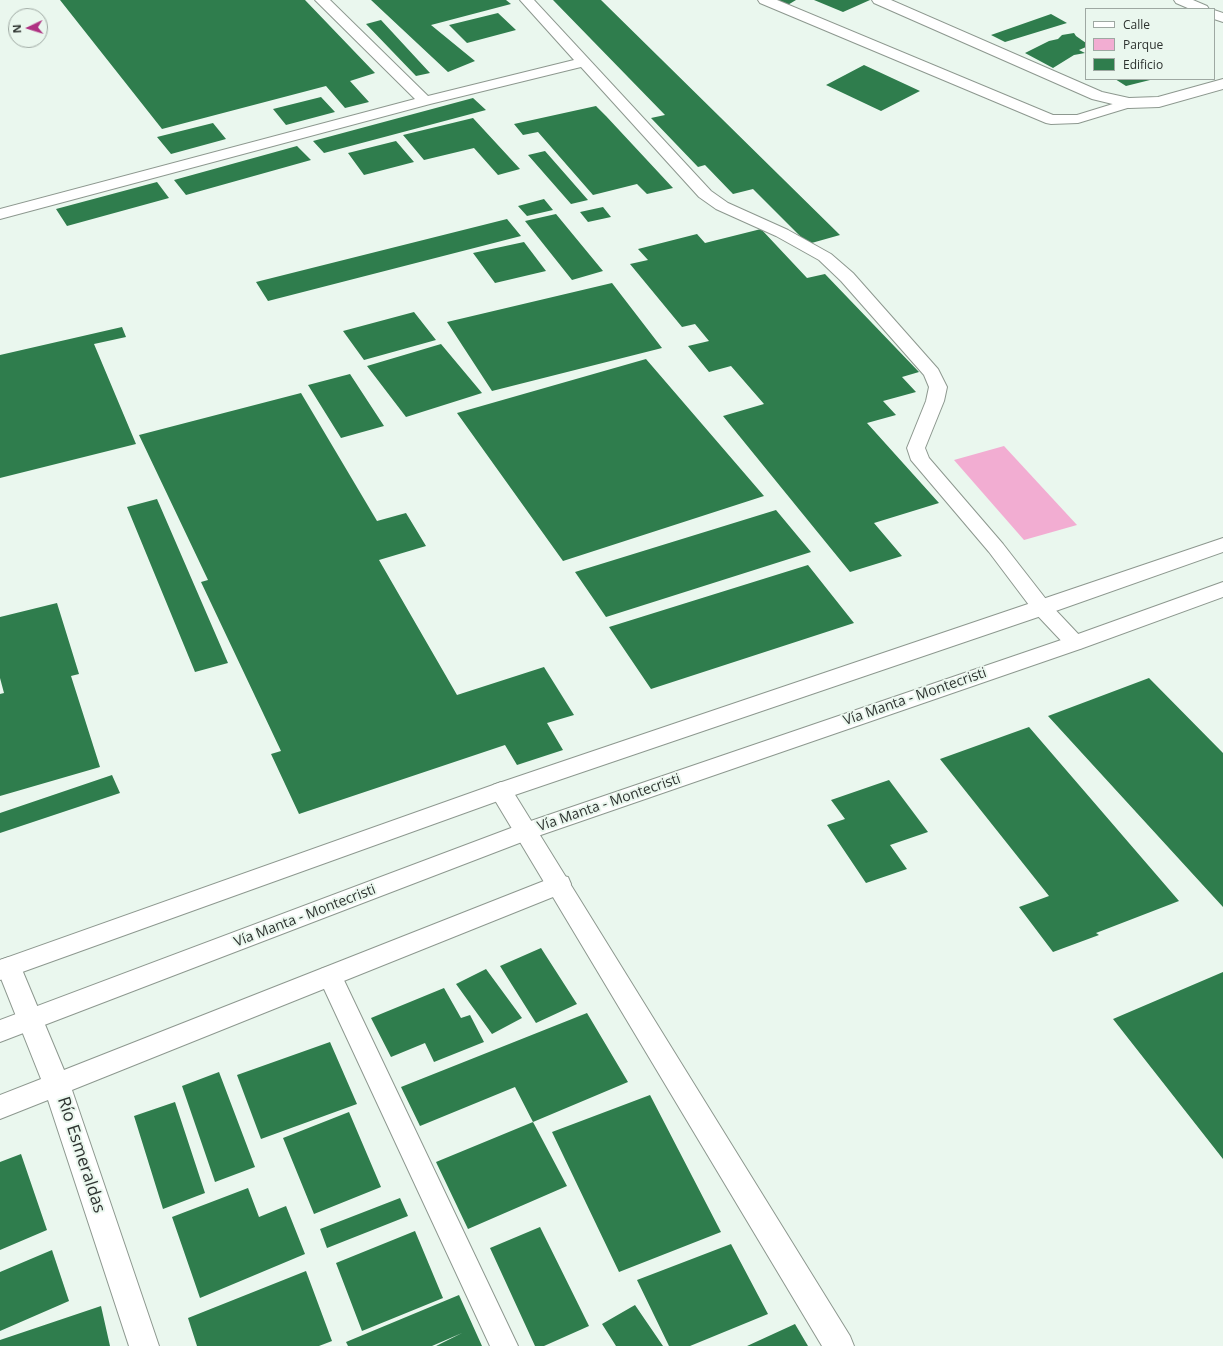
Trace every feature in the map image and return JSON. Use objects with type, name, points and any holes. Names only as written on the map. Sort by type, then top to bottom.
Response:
[{"type":"main road","points":[[879,0],[1097,96],[1129,103],[1159,102],[1223,84]]},
{"type":"main road","points":[[1181,0],[1200,8]]},
{"type":"main road","points":[[4,969],[501,791],[1042,608],[1223,545]]},
{"type":"main road","name":"Vía Manta - Montecristi","points":[[0,1032],[527,831],[1075,643],[1223,589]]},
{"type":"main road","points":[[501,791],[527,831],[839,1346]]},
{"type":"main road","points":[[0,1107],[558,884]]},
{"type":"main road","name":"Río Esmeraldas","points":[[4,969],[30,1021],[58,1085],[144,1346]]},
{"type":"lane","points":[[322,0],[425,101]]},
{"type":"lane","points":[[527,0],[705,194],[722,206],[782,233],[825,257],[847,276],[932,373],[938,387],[936,401],[920,435],[916,448],[920,460],[996,548],[1042,608],[1075,643]]},
{"type":"lane","points":[[765,0],[1051,120],[1078,119],[1129,103]]},
{"type":"lane","points":[[0,214],[425,101],[583,62]]},
{"type":"lane","points":[[330,976],[504,1346]]},
{"type":"green space","points":[[1004,446],[1077,525],[1024,540],[954,460]]},
{"type":"building","points":[[60,0],[305,0],[375,73],[350,81],[369,102],[345,108],[326,86],[162,129]]},
{"type":"building","points":[[371,0],[506,0],[511,4],[431,25],[475,61],[448,72]]},
{"type":"building","points":[[553,0],[601,0],[840,235],[808,244],[753,189],[733,194],[705,165],[698,167],[651,118],[665,115]]},
{"type":"building","points":[[773,0],[796,0],[786,6]]},
{"type":"building","points":[[814,0],[870,0],[843,12]]},
{"type":"building","points":[[498,13],[516,30],[467,43],[449,25]]},
{"type":"building","points":[[1051,14],[1067,23],[1005,42],[991,35]]},
{"type":"building","points":[[381,20],[430,73],[416,76],[366,24]]},
{"type":"building","points":[[1074,33],[1085,42],[1085,47],[1079,50],[1085,53],[1074,55],[1053,68],[1025,53],[1049,41],[1058,39],[1062,35]]},
{"type":"building","points":[[864,65],[920,91],[881,111],[826,85]]},
{"type":"building","points":[[1117,80],[1150,80],[1126,86]]},
{"type":"building","points":[[321,97],[335,112],[286,125],[273,109]]},
{"type":"building","points":[[473,98],[486,110],[324,153],[313,141]]},
{"type":"building","points":[[596,106],[673,188],[647,194],[637,184],[593,195],[538,132],[523,135],[514,124]]},
{"type":"building","points":[[473,118],[520,169],[498,175],[474,148],[424,160],[403,135]]},
{"type":"building","points":[[213,123],[226,139],[171,154],[157,137]]},
{"type":"building","points":[[396,141],[414,162],[364,175],[348,153]]},
{"type":"building","points":[[297,146],[311,160],[186,195],[174,180]]},
{"type":"building","points":[[545,151],[588,200],[571,204],[528,155]]},
{"type":"building","points":[[157,182],[169,198],[67,226],[56,209]]},
{"type":"building","points":[[544,199],[553,210],[527,216],[518,206]]},
{"type":"building","points":[[603,207],[611,217],[588,222],[580,212]]},
{"type":"building","points":[[556,214],[603,271],[572,280],[525,221]]},
{"type":"building","points":[[507,219],[521,236],[268,301],[256,282]]},
{"type":"building","points":[[761,229],[807,278],[825,274],[919,372],[902,377],[916,392],[883,401],[896,415],[867,423],[939,503],[874,523],[902,556],[850,572],[723,416],[764,404],[731,366],[709,372],[688,346],[709,341],[695,324],[682,327],[630,264],[648,260],[638,249],[697,234],[705,243]]},
{"type":"building","points":[[524,242],[546,271],[495,283],[473,253]]},
{"type":"building","points":[[612,283],[662,348],[492,391],[447,322]]},
{"type":"building","points":[[414,312],[436,340],[364,360],[343,331]]},
{"type":"building","points":[[122,327],[126,337],[94,344],[136,444],[0,478],[0,355]]},
{"type":"building","points":[[441,344],[482,393],[406,417],[367,366]]},
{"type":"building","points":[[646,359],[764,496],[563,561],[457,413]]},
{"type":"building","points":[[350,374],[384,426],[341,438],[308,385]]},
{"type":"building","points":[[301,393],[377,521],[406,513],[426,546],[379,560],[457,695],[544,667],[574,715],[547,723],[563,750],[517,765],[505,745],[299,814],[271,754],[281,751],[201,582],[208,580],[139,435]]},
{"type":"building","points":[[157,499],[228,663],[195,672],[127,507]]},
{"type":"building","points":[[776,510],[811,552],[606,617],[575,572]]},
{"type":"building","points":[[808,565],[854,623],[651,689],[609,627]]},
{"type":"building","points":[[57,603],[79,674],[71,676],[100,767],[0,796],[0,694],[4,693],[0,678],[0,617]]},
{"type":"building","points":[[1149,678],[1223,753],[1223,907],[1048,716]]},
{"type":"building","points":[[1029,727],[1179,901],[1096,933],[1099,935],[1053,952],[1019,907],[1049,896],[940,759]]},
{"type":"building","points":[[112,775],[120,793],[0,833],[0,813]]},
{"type":"building","points":[[889,780],[928,832],[890,845],[907,869],[866,883],[827,825],[845,819],[831,800]]},
{"type":"building","points":[[541,948],[577,1004],[536,1023],[500,966]]},
{"type":"building","points":[[486,969],[522,1018],[492,1034],[456,984]]},
{"type":"building","points":[[1223,972],[1223,1159],[1113,1019]]},
{"type":"building","points":[[444,988],[461,1018],[470,1015],[484,1042],[434,1062],[425,1043],[391,1057],[371,1018]]},
{"type":"building","points":[[587,1013],[628,1082],[533,1122],[515,1087],[420,1126],[401,1087]]},
{"type":"building","points":[[330,1042],[357,1104],[261,1139],[237,1075]]},
{"type":"building","points":[[219,1072],[255,1167],[215,1182],[182,1086]]},
{"type":"building","points":[[650,1095],[721,1232],[619,1272],[552,1132]]},
{"type":"building","points":[[175,1102],[205,1193],[163,1209],[134,1116]]},
{"type":"building","points":[[349,1112],[381,1187],[314,1214],[283,1138]]},
{"type":"building","points":[[533,1122],[567,1186],[468,1229],[436,1162]]},
{"type":"building","points":[[21,1154],[47,1230],[0,1250],[0,1162]]},
{"type":"building","points":[[248,1188],[259,1217],[286,1206],[305,1254],[200,1298],[172,1217]]},
{"type":"building","points":[[400,1198],[408,1216],[327,1248],[320,1229]]},
{"type":"building","points":[[540,1227],[589,1326],[544,1346],[535,1346],[490,1248]]},
{"type":"building","points":[[415,1231],[443,1298],[362,1331],[336,1263]]},
{"type":"building","points":[[731,1244],[768,1314],[690,1346],[669,1346],[637,1280]]},
{"type":"building","points":[[52,1250],[69,1301],[0,1331],[0,1272]]},
{"type":"building","points":[[306,1271],[332,1341],[319,1346],[197,1346],[188,1318]]},
{"type":"building","points":[[459,1295],[482,1346],[436,1346],[462,1333],[432,1346],[348,1346],[346,1342]]},
{"type":"building","points":[[635,1305],[663,1346],[616,1346],[602,1324]]},
{"type":"building","points":[[101,1306],[110,1346],[0,1346],[0,1340]]},
{"type":"building","points":[[795,1324],[808,1346],[747,1346]]}]
